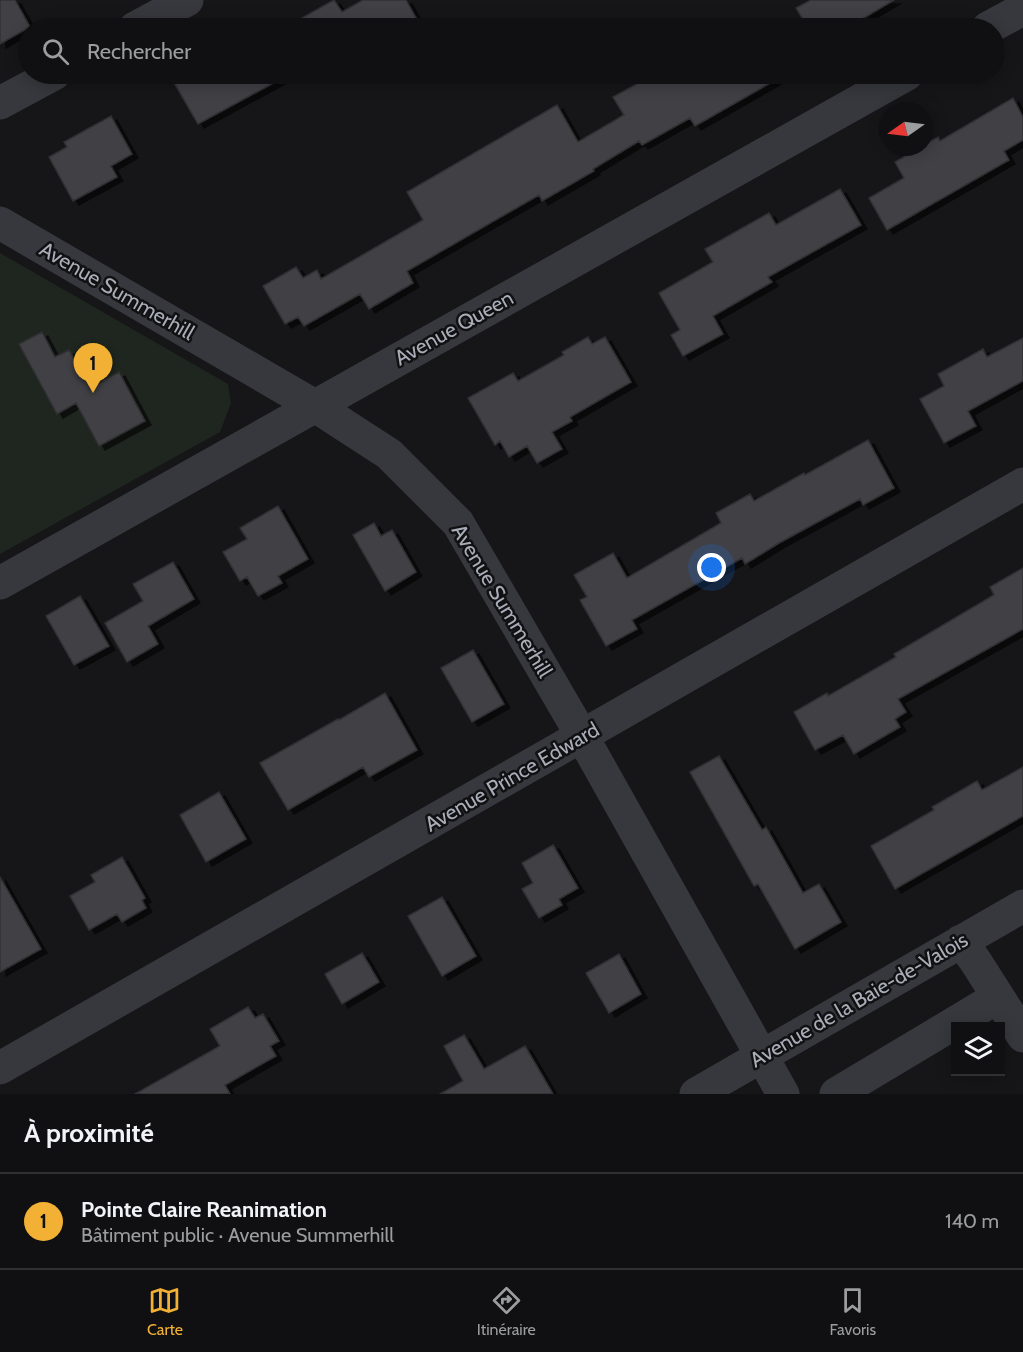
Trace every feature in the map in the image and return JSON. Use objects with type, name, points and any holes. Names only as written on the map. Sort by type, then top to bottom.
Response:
[{"type":"street","points":[[154,18],[187,0]]},
{"type":"street","points":[[1005,19],[1023,9]]},
{"type":"street","points":[[0,103],[35,84]]},
{"type":"street","name":"Avenue Queen","points":[[0,583],[890,84]]},
{"type":"street","name":"Avenue Summerhill","points":[[0,223],[315,406],[389,454],[458,523],[582,736],[783,1094]]},
{"type":"street","name":"Avenue Prince Edward","points":[[0,1068],[1023,484]]},
{"type":"street","name":"Avenue de la Baie-de-Valois","points":[[696,1094],[1023,906]]},
{"type":"street","points":[[836,1094],[1014,1015],[961,941]]},
{"type":"shaded area","points":[[0,253],[228,384],[231,403],[220,432],[0,554]]},
{"type":"building","points":[[0,0],[15,0],[25,18],[18,18],[18,34],[0,44]]},
{"type":"building","points":[[334,0],[342,12],[363,0],[406,0],[416,18],[302,18]]},
{"type":"building","points":[[811,0],[894,0],[864,18],[802,18],[796,8]]},
{"type":"building","points":[[175,84],[272,84],[198,124]]},
{"type":"building","points":[[637,84],[768,84],[695,126],[690,118],[642,145],[639,141],[593,169],[594,171],[542,201],[539,195],[407,271],[413,283],[369,309],[360,294],[304,326],[298,317],[285,324],[263,286],[296,267],[303,278],[317,270],[321,279],[423,220],[407,192],[557,105],[578,142],[624,115],[613,97]]},
{"type":"building","points":[[1013,98],[1023,117],[1023,140],[1004,151],[1009,160],[887,230],[869,198],[904,178],[895,162],[905,156],[933,156],[933,140],[938,137],[940,141]]},
{"type":"building","points":[[111,116],[132,154],[111,166],[117,177],[73,201],[49,157],[67,147],[64,142]]},
{"type":"building","points":[[840,189],[861,225],[768,277],[772,282],[713,316],[723,334],[683,356],[671,335],[680,330],[659,293],[713,262],[705,249],[769,213],[776,225]]},
{"type":"building","points":[[42,332],[55,357],[69,350],[90,388],[119,372],[145,421],[99,446],[76,403],[57,414],[19,344]]},
{"type":"building","points":[[588,337],[592,344],[605,337],[631,382],[570,417],[572,421],[552,432],[562,449],[537,463],[527,446],[509,457],[500,441],[495,445],[468,398],[513,373],[518,381],[564,355],[562,352]]},
{"type":"building","points":[[1023,338],[1023,381],[968,411],[976,426],[944,443],[920,399],[944,386],[938,374],[983,349],[987,357]]},
{"type":"building","points":[[868,440],[894,488],[863,505],[860,499],[745,564],[742,558],[632,620],[637,629],[606,646],[580,600],[587,597],[574,575],[613,553],[627,578],[721,523],[716,513],[750,494],[754,501]]},
{"type":"building","points":[[278,506],[308,559],[278,576],[282,583],[258,596],[247,577],[240,581],[223,552],[247,539],[240,528]]},
{"type":"building","points":[[374,523],[381,536],[392,530],[416,572],[385,591],[353,535]]},
{"type":"building","points":[[173,562],[194,599],[148,626],[158,644],[127,662],[105,623],[143,601],[133,584]]},
{"type":"building","points":[[1023,568],[1023,629],[898,699],[906,712],[895,719],[900,727],[854,754],[843,735],[815,750],[794,712],[827,693],[828,696],[896,657],[894,654],[994,595],[990,587]]},
{"type":"building","points":[[80,596],[109,646],[74,665],[46,616]]},
{"type":"building","points":[[473,650],[504,704],[472,722],[441,668]]},
{"type":"building","points":[[385,693],[417,750],[369,777],[363,767],[288,810],[260,763]]},
{"type":"building","points":[[719,756],[762,830],[766,827],[803,893],[819,884],[841,922],[795,949],[758,884],[754,886],[690,772]]},
{"type":"building","points":[[1023,767],[1023,816],[895,889],[871,846],[934,810],[932,807],[977,781],[982,790]]},
{"type":"building","points":[[219,792],[246,839],[206,862],[180,815]]},
{"type":"building","points":[[553,845],[578,888],[559,899],[562,905],[539,918],[522,889],[533,883],[522,863]]},
{"type":"building","points":[[122,857],[145,898],[142,900],[146,908],[122,922],[117,914],[89,930],[70,896],[95,882],[91,875]]},
{"type":"building","points":[[0,877],[41,949],[0,972]]},
{"type":"building","points":[[442,897],[476,956],[442,976],[408,916]]},
{"type":"building","points":[[362,953],[379,982],[342,1004],[325,974]]},
{"type":"building","points":[[619,954],[641,994],[609,1013],[586,973]]},
{"type":"building","points":[[248,1007],[255,1018],[263,1014],[279,1041],[270,1046],[276,1056],[225,1085],[230,1094],[135,1094],[220,1046],[210,1029]]},
{"type":"building","points":[[464,1035],[484,1069],[525,1046],[553,1094],[440,1094],[463,1081],[444,1046]]},
{"type":"place","name":"Pointe Claire Reanimation","points":[[93,393]]}]
